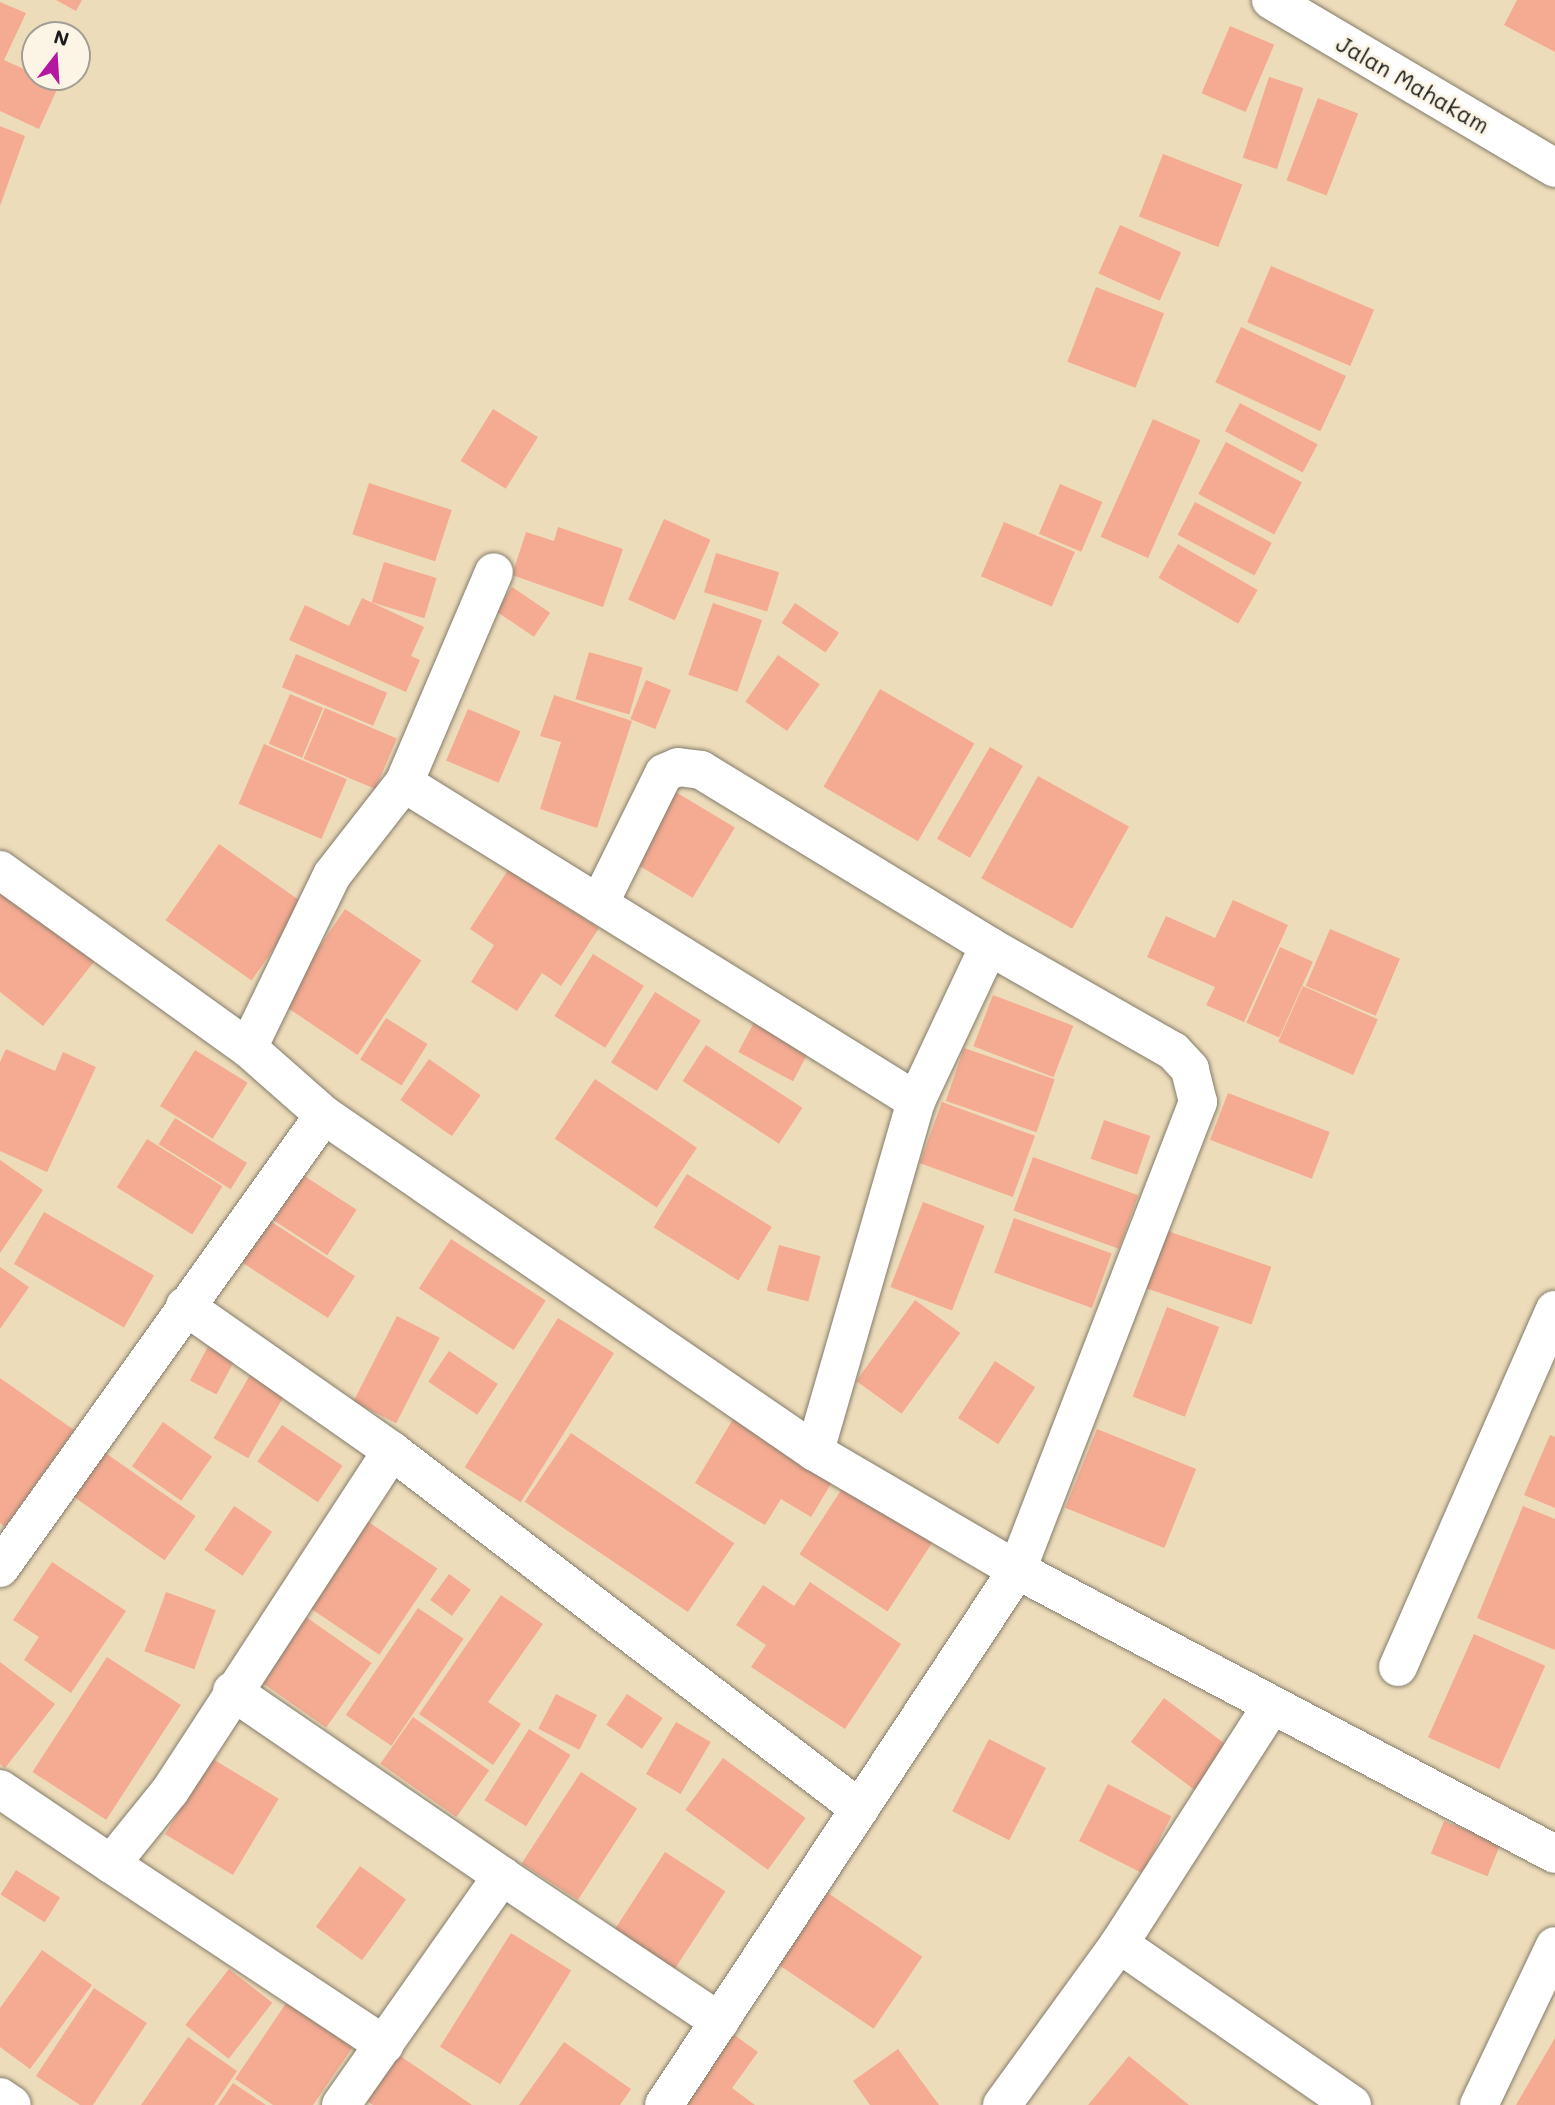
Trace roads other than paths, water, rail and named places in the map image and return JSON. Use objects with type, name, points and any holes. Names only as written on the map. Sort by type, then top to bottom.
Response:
[{"type":"street","name":"Jalan Mahakam","points":[[1271,0],[1555,168]]},
{"type":"street","points":[[248,1048],[332,875],[404,783],[494,572]]},
{"type":"street","points":[[598,904],[664,773],[678,767],[701,770],[989,946],[1173,1051],[1190,1069],[1198,1102],[1017,1570],[664,2105]]},
{"type":"street","points":[[404,783],[916,1101]]},
{"type":"street","points":[[0,870],[248,1048],[324,1115],[815,1452],[1017,1570],[1555,1854]]},
{"type":"street","points":[[815,1452],[916,1101],[989,946]]},
{"type":"street","points":[[2,1560],[324,1115]]},
{"type":"street","points":[[185,1306],[392,1451],[860,1809]]},
{"type":"street","points":[[1398,1667],[1555,1310]]},
{"type":"street","points":[[111,1864],[170,1791],[232,1691],[392,1451]]},
{"type":"street","points":[[232,1691],[720,2022]]},
{"type":"street","points":[[1002,2105],[1119,1944],[1271,1706]]},
{"type":"street","points":[[0,1789],[384,2045]]},
{"type":"street","points":[[341,2105],[502,1875]]},
{"type":"street","points":[[1119,1944],[1352,2105]]},
{"type":"street","points":[[1479,2105],[1555,1946]]},
{"type":"street","points":[[0,2097],[12,2105]]}]
